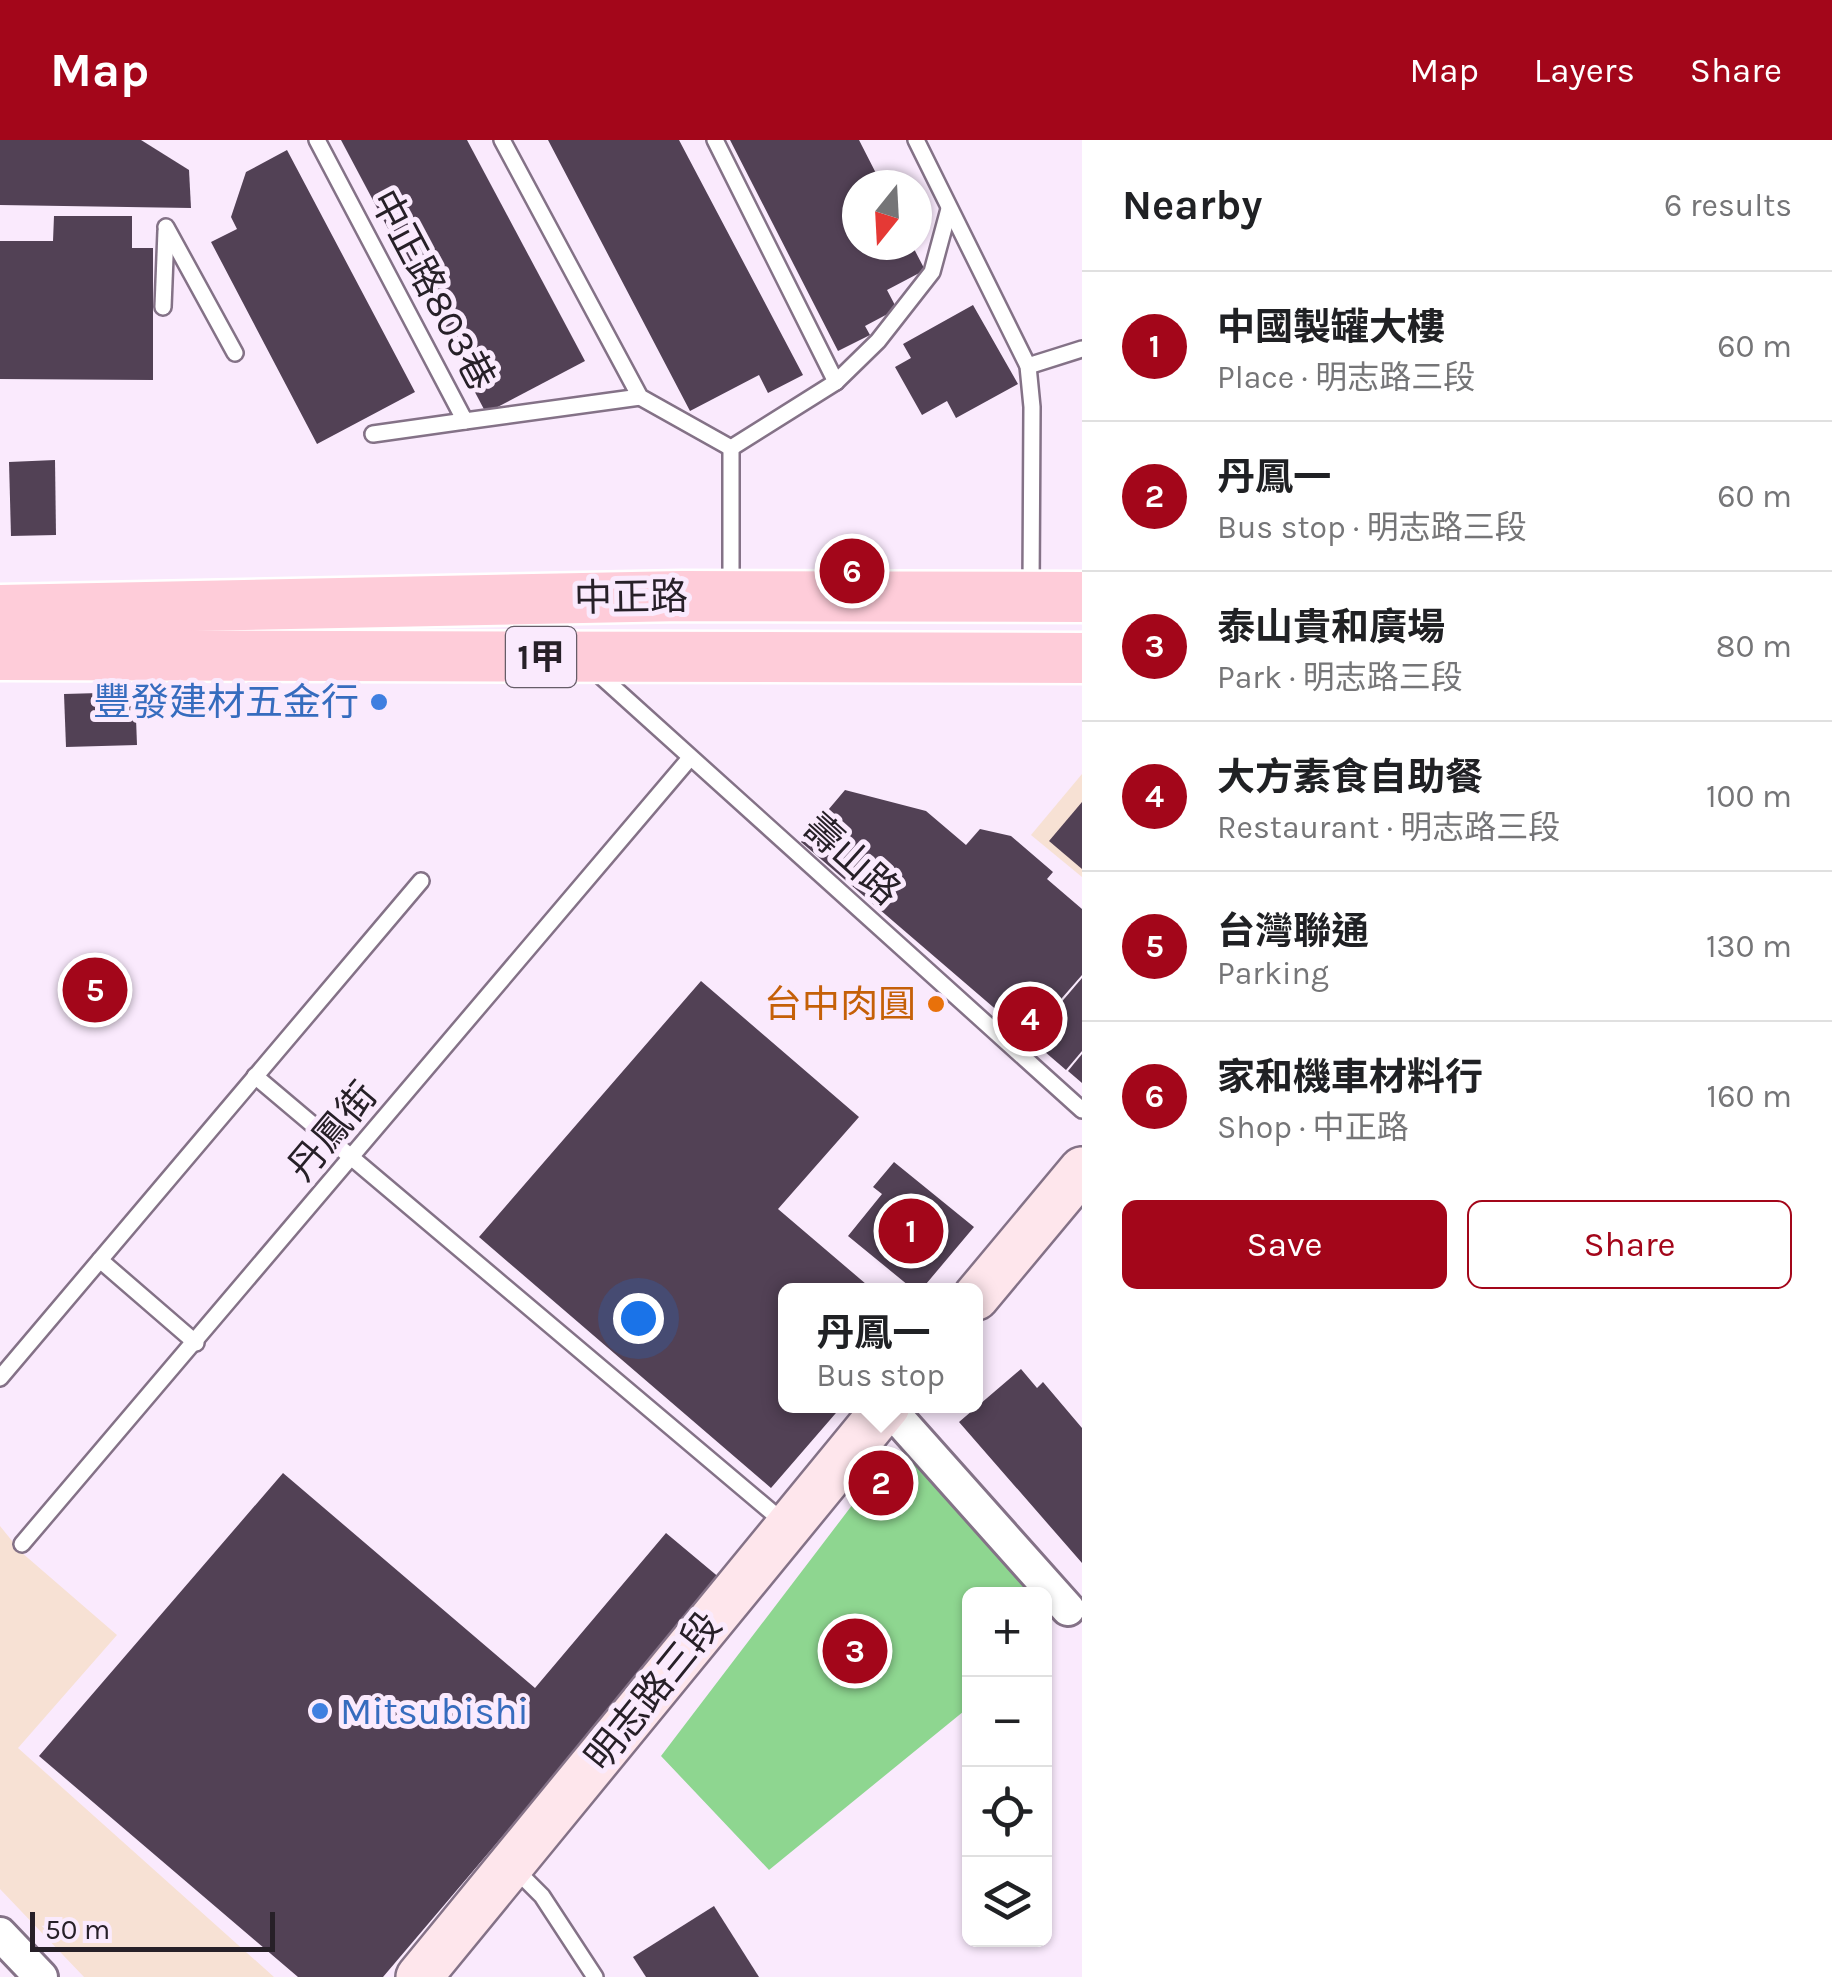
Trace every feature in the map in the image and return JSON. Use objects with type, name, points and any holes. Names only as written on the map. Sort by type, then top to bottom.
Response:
[{"type":"main road","name":"中正路","points":[[0,610],[731,596],[1082,596]]},
{"type":"main road","name":"中正路","points":[[0,655],[1082,658]]},
{"type":"main road","points":[[983,1289],[1082,1170]]},
{"type":"main road","name":"明志路三段","points":[[419,1977],[881,1413]]},
{"type":"street","points":[[893,1413],[1068,1609]]},
{"type":"street","points":[[0,1934],[41,1977]]},
{"type":"lane","name":"中正路803巷","points":[[316,140],[465,420],[640,397]]},
{"type":"lane","points":[[502,140],[640,397],[732,448]]},
{"type":"lane","points":[[715,140],[836,382]]},
{"type":"lane","points":[[916,140],[1028,366],[1032,407],[1030,596]]},
{"type":"lane","points":[[732,448],[836,382],[878,341],[932,272],[950,209]]},
{"type":"lane","points":[[163,306],[166,227],[235,353]]},
{"type":"lane","points":[[1028,366],[1082,348]]},
{"type":"lane","points":[[373,434],[465,420]]},
{"type":"lane","points":[[731,596],[732,448]]},
{"type":"lane","name":"壽山路","points":[[579,657],[1082,1110]]},
{"type":"lane","name":"丹鳳街","points":[[22,1544],[690,758]]},
{"type":"lane","points":[[0,1378],[421,881]]},
{"type":"lane","points":[[255,1076],[788,1526]]},
{"type":"lane","points":[[100,1260],[196,1343]]},
{"type":"lane","points":[[510,1864],[542,1896],[595,1977]]},
{"type":"shaded area","points":[[1082,774],[1082,877],[1031,835]]},
{"type":"shaded area","points":[[0,1526],[21,1552],[117,1635],[18,1748],[274,1977],[84,1977],[0,1889]]},
{"type":"green space","points":[[896,1454],[916,1457],[1032,1587],[962,1587],[962,1713],[769,1870],[661,1756],[885,1462]]},
{"type":"building","points":[[0,140],[141,140],[189,170],[191,208],[0,205]]},
{"type":"building","points":[[341,140],[467,140],[585,361],[486,413]]},
{"type":"building","points":[[548,140],[679,140],[803,375],[768,393],[759,375],[690,411]]},
{"type":"building","points":[[730,140],[859,140],[874,170],[842,170],[842,260],[920,260],[925,270],[887,290],[897,309],[865,326],[870,335],[838,351]]},
{"type":"building","points":[[287,150],[415,392],[317,444],[211,242],[237,229],[231,217],[246,172]]},
{"type":"building","points":[[54,216],[132,216],[132,248],[153,248],[153,380],[0,379],[0,241],[53,241]]},
{"type":"building","points":[[973,305],[1018,384],[956,418],[947,401],[922,415],[895,367],[911,358],[903,344]]},
{"type":"building","points":[[55,460],[56,535],[11,536],[9,462]]},
{"type":"building","points":[[135,692],[137,745],[66,747],[64,694]]},
{"type":"building","points":[[845,790],[926,811],[966,845],[980,829],[1011,836],[1053,872],[1047,879],[1082,909],[1082,975],[1028,1037],[801,842]]},
{"type":"building","points":[[1082,802],[1082,869],[1049,841]]},
{"type":"building","points":[[1082,978],[1082,1051],[1066,1070],[1030,1039]]},
{"type":"building","points":[[701,981],[859,1117],[778,1209],[865,1283],[778,1283],[778,1413],[836,1413],[771,1488],[479,1237]]},
{"type":"building","points":[[1082,1054],[1082,1083],[1068,1071]]},
{"type":"building","points":[[894,1162],[974,1227],[927,1283],[905,1283],[848,1236],[882,1194],[873,1187]]},
{"type":"building","points":[[1021,1369],[1037,1388],[1043,1382],[1082,1428],[1082,1563],[959,1422],[970,1413],[983,1413],[983,1401]]},
{"type":"building","name":"Mitsubishi","points":[[283,1473],[535,1688],[666,1533],[721,1579],[383,1977],[298,1977],[39,1756]]},
{"type":"building","points":[[714,1906],[759,1977],[646,1977],[633,1957]]},
{"type":"place","name":"家和機車材料行","points":[[852,571]]},
{"type":"place","name":"豐發建材五金行","points":[[379,702]]},
{"type":"place","name":"台灣聯通","points":[[95,990]]},
{"type":"place","name":"台中肉圓","points":[[936,1004]]},
{"type":"place","name":"大方素食自助餐","points":[[1030,1019]]},
{"type":"place","name":"中國製罐大樓","points":[[911,1231]]},
{"type":"place","name":"丹鳳一","points":[[881,1483]]},
{"type":"place","name":"泰山貴和廣場","points":[[855,1651]]},
{"type":"place","name":"Mitsubishi","points":[[320,1711]]}]
